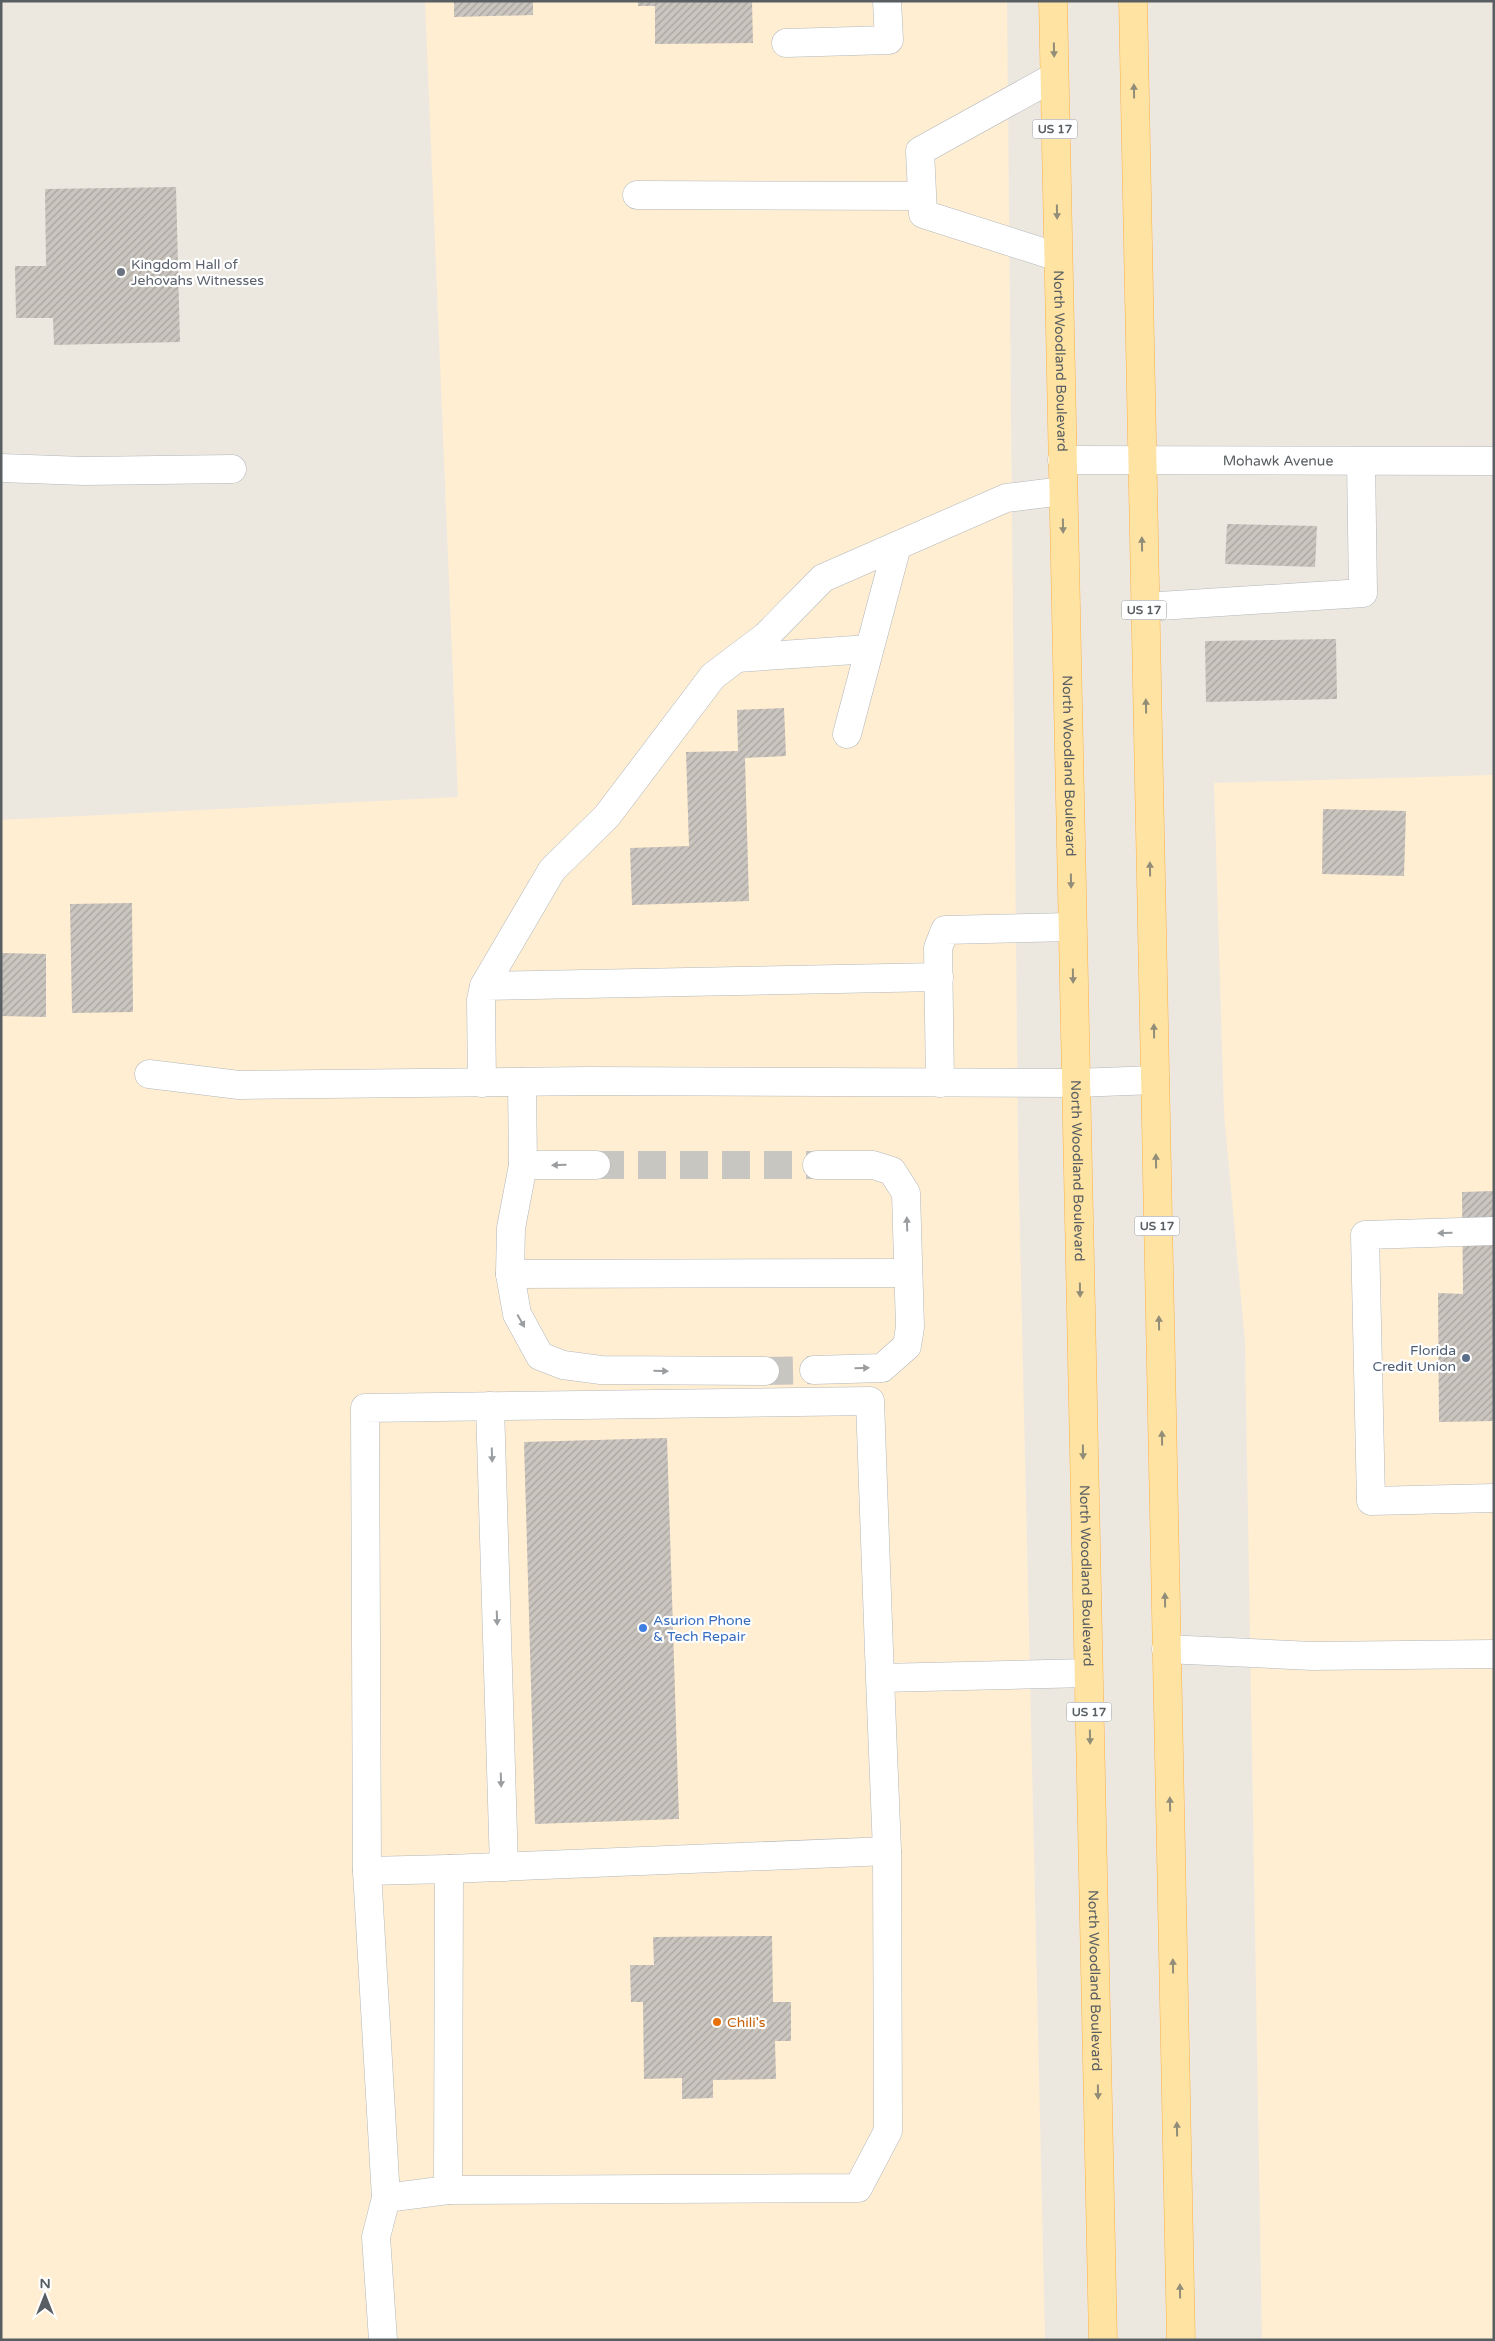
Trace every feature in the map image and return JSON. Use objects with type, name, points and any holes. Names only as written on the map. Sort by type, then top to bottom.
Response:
[{"type":"main road","name":"North Woodland Boulevard","points":[[1053,1],[1103,2340]]},
{"type":"main road","name":"US 17","points":[[1133,1],[1181,2340]]},
{"type":"street","points":[[786,43],[889,40],[887,1]]},
{"type":"street","points":[[1054,77],[920,150],[923,214],[1058,257]]},
{"type":"street","points":[[637,195],[922,196]]},
{"type":"street","name":"Mohawk Avenue","points":[[1062,460],[1494,461]]},
{"type":"street","points":[[1144,607],[1363,593],[1360,461]]},
{"type":"street","points":[[1,468],[84,471],[232,469]]},
{"type":"street","points":[[482,1083],[481,1000],[484,986],[552,870],[607,816],[713,676],[766,636],[824,578],[1006,498],[1063,491]]},
{"type":"street","points":[[847,734],[897,546]]},
{"type":"street","points":[[737,658],[869,649]]},
{"type":"street","points":[[940,1083],[938,948],[945,930],[1072,928]]},
{"type":"street","points":[[484,986],[938,977]]},
{"type":"street","points":[[149,1074],[240,1086],[522,1082],[1075,1083],[1155,1080]]},
{"type":"street","points":[[522,1082],[523,1165],[511,1228],[510,1274],[516,1314],[540,1356],[563,1365],[601,1370],[765,1371]]},
{"type":"street","points":[[523,1165],[596,1164]]},
{"type":"street","points":[[814,1370],[882,1368],[907,1346],[910,1327],[906,1193],[892,1171],[873,1164],[817,1164]]},
{"type":"street","points":[[1494,1232],[1365,1234],[1371,1501],[1494,1498]]},
{"type":"street","points":[[510,1274],[908,1273]]},
{"type":"street","points":[[383,2340],[376,2237],[386,2198],[367,1872],[365,1408],[870,1401],[887,1851],[888,2131],[858,2188],[448,2190],[386,2198]]},
{"type":"street","points":[[490,1406],[504,1867]]},
{"type":"street","points":[[1166,1649],[1312,1656],[1494,1654]]},
{"type":"street","points":[[880,1678],[1088,1672]]},
{"type":"street","points":[[367,1872],[887,1851]]},
{"type":"street","points":[[448,2190],[449,1869]]},
{"type":"shaded area","points":[[425,1],[1007,1],[1018,1149],[1045,2340],[1,2340],[1,820],[458,797]]},
{"type":"shaded area","points":[[1494,775],[1494,2340],[1262,2340],[1245,1341],[1224,1113],[1214,783]]},
{"type":"building","points":[[454,1],[533,1],[533,15],[454,17]]},
{"type":"building","points":[[638,1],[752,1],[753,43],[655,44],[655,6],[638,6]]},
{"type":"building","points":[[176,187],[180,342],[54,345],[53,318],[16,318],[15,266],[46,266],[45,189]]},
{"type":"building","points":[[1227,524],[1317,526],[1315,567],[1225,564]]},
{"type":"building","points":[[1336,639],[1337,699],[1206,702],[1205,641]]},
{"type":"building","points":[[784,708],[786,756],[745,758],[749,901],[632,905],[630,848],[689,846],[686,752],[738,751],[737,710]]},
{"type":"building","points":[[1323,809],[1406,811],[1404,876],[1322,874]]},
{"type":"building","points":[[132,903],[133,1012],[72,1013],[70,904]]},
{"type":"building","points":[[1,953],[46,954],[46,1017],[1,1016]]},
{"type":"building","name":"Florida Credit Union","points":[[1494,1191],[1494,1421],[1439,1422],[1438,1293],[1463,1294],[1462,1192]]},
{"type":"building","points":[[667,1438],[679,1819],[535,1824],[524,1442]]},
{"type":"building","name":"Chili's","points":[[772,1936],[773,2002],[791,2002],[791,2041],[775,2041],[776,2079],[713,2080],[713,2098],[682,2099],[682,2078],[644,2079],[643,2002],[631,2002],[630,1965],[654,1965],[653,1937]]},
{"type":"tunnel","points":[[596,1165],[817,1165]]},
{"type":"tunnel","points":[[765,1371],[814,1370]]},
{"type":"place","name":"Kingdom Hall of Jehovahs Witnesses","points":[[121,272]]},
{"type":"place","name":"Florida Credit Union","points":[[1466,1358]]},
{"type":"place","name":"Asurion Phone & Tech Repair","points":[[643,1628]]},
{"type":"place","name":"Chili's","points":[[717,2022]]}]
